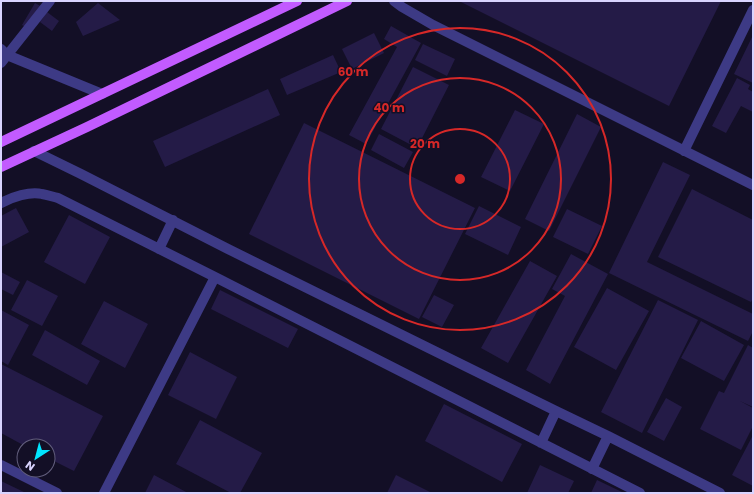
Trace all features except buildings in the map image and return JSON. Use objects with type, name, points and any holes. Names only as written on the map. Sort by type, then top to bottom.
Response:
[{"type":"main road","points":[[1,142],[297,1]]},
{"type":"main road","points":[[1,167],[347,1]]},
{"type":"street","points":[[50,1],[3,56],[102,94]]},
{"type":"street","points":[[394,1],[433,25],[753,185]]},
{"type":"street","points":[[684,151],[753,10]]},
{"type":"street","points":[[34,151],[720,493]]},
{"type":"street","points":[[1,203],[24,194],[41,193],[58,198],[640,493]]},
{"type":"street","points":[[159,249],[172,220]]},
{"type":"street","points":[[104,493],[215,277]]},
{"type":"street","points":[[541,443],[556,411]]},
{"type":"street","points":[[592,469],[608,436]]},
{"type":"street","points":[[1,465],[57,493]]}]
